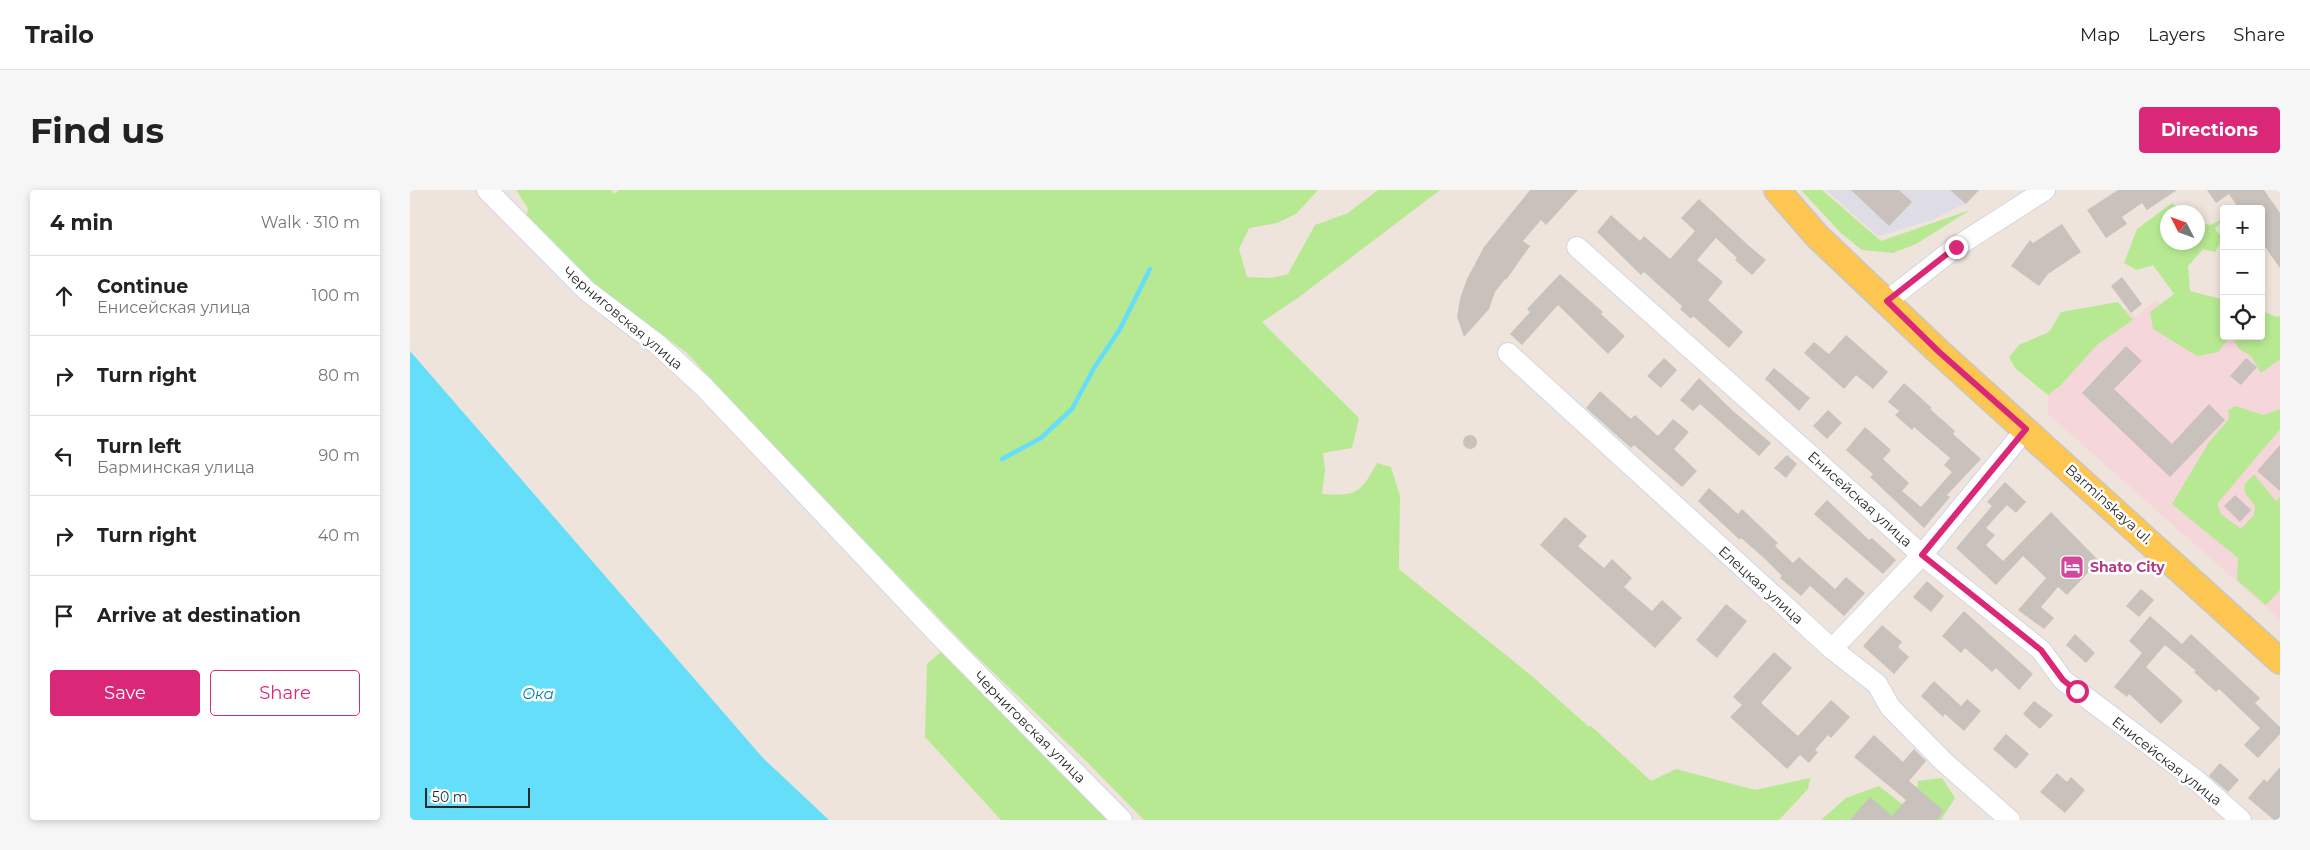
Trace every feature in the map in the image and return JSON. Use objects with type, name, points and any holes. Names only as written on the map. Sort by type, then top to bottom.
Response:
[{"type":"main road","name":"Barminskaya ul.","points":[[1777,190],[1817,236],[1938,351],[2280,661]]},
{"type":"street","name":"Черниговская улица","points":[[487,190],[587,291],[657,344],[739,423],[938,634],[1122,820]]},
{"type":"street","points":[[1887,301],[1956,247],[2045,190]]},
{"type":"street","name":"Енисейская улица","points":[[1577,247],[1922,555],[2041,650],[2063,680],[2196,780],[2240,820]]},
{"type":"street","name":"Елецкая улица","points":[[1508,353],[1832,649],[1877,684],[1890,707],[1903,721],[1944,762],[2010,820]]},
{"type":"street","points":[[1832,649],[1922,555],[2026,429]]},
{"type":"shaded area","points":[[1826,190],[1979,190],[1966,203],[1932,220],[1878,236]]},
{"type":"shaded area","points":[[2157,300],[2166,309],[2220,334],[2220,340],[2265,340],[2265,335],[2280,330],[2280,620],[2048,414],[2048,355],[2126,309],[2136,317]]},
{"type":"green space","points":[[516,190],[611,190],[614,194],[619,190],[1318,190],[1296,214],[1277,223],[1249,228],[1239,249],[1247,277],[1272,278],[1288,274],[1315,225],[1348,213],[1378,190],[1440,190],[1299,297],[1262,322],[1359,418],[1352,448],[1323,453],[1325,471],[1322,494],[1343,494],[1356,491],[1366,481],[1377,463],[1391,467],[1400,496],[1399,569],[1533,677],[1589,727],[1591,726],[1651,781],[1676,769],[1755,790],[1810,778],[1808,789],[1779,820],[1144,820],[1087,762],[971,651],[762,435],[687,353],[585,278],[526,219],[528,208]]},
{"type":"green space","points":[[1801,190],[1822,190],[1881,241],[1970,210],[1916,244],[1893,253],[1862,250],[1841,233]]},
{"type":"green space","points":[[2160,212],[2160,250],[2202,250],[2188,266],[2190,291],[2220,299],[2220,340],[2227,340],[2218,352],[2197,356],[2153,329],[2150,312],[2174,294],[2153,265],[2137,270],[2124,263],[2137,229]]},
{"type":"green space","points":[[2220,220],[2215,229],[2220,235],[2220,244],[2215,252],[2205,250],[2205,224],[2210,225]]},
{"type":"green space","points":[[2118,302],[2133,320],[2098,344],[2061,385],[2048,395],[2015,368],[2009,357],[2019,345],[2049,332],[2061,312]]},
{"type":"green space","points":[[2265,312],[2276,317],[2280,316],[2280,359],[2261,373],[2251,356],[2239,349],[2233,340],[2265,340]]},
{"type":"green space","points":[[2236,406],[2263,415],[2280,409],[2280,429],[2217,504],[2221,514],[2241,529],[2254,515],[2255,506],[2245,493],[2244,485],[2254,474],[2276,501],[2280,497],[2280,590],[2266,605],[2237,580],[2238,558],[2172,504],[2209,442],[2229,419],[2228,410]]},
{"type":"green space","points":[[942,651],[1113,820],[1001,820],[925,737],[927,664]]},
{"type":"green space","points":[[1942,778],[1955,798],[1941,820],[1821,820],[1846,798],[1879,786],[1913,813],[1918,781]]},
{"type":"water","name":"Ока","points":[[410,351],[763,758],[829,820],[410,820]]},
{"type":"building","points":[[1530,190],[1578,190],[1546,225],[1541,220],[1523,241],[1530,246],[1495,292],[1489,309],[1464,337],[1457,317],[1460,299],[1467,279],[1484,247]]},
{"type":"building","points":[[1851,190],[1899,190],[1912,202],[1889,226]]},
{"type":"building","points":[[1950,190],[1979,190],[1966,204]]},
{"type":"building","points":[[2118,190],[2177,190],[2147,210],[2142,203],[2122,217],[2127,224],[2106,238],[2087,210]]},
{"type":"building","points":[[2207,190],[2264,190],[2280,213],[2280,268],[2265,247],[2265,205],[2236,205],[2229,194],[2216,203]]},
{"type":"building","points":[[1699,199],[1766,260],[1752,275],[1735,260],[1737,258],[1716,238],[1697,260],[1723,282],[1708,300],[1743,332],[1729,348],[1693,316],[1691,319],[1680,309],[1682,306],[1644,272],[1641,275],[1597,232],[1611,215],[1640,241],[1644,236],[1670,259],[1695,231],[1681,218]]},
{"type":"building","points":[[2062,224],[2081,252],[2048,274],[2039,286],[2011,266],[2030,240],[2033,243]]},
{"type":"building","points":[[1560,274],[1603,312],[1601,314],[1625,336],[1608,354],[1558,305],[1522,345],[1510,334],[1530,312],[1527,309]]},
{"type":"building","points":[[2122,277],[2142,304],[2131,313],[2111,286]]},
{"type":"building","points":[[1846,335],[1888,372],[1873,389],[1856,375],[1844,389],[1804,353],[1814,342],[1829,354]]},
{"type":"building","points":[[2126,346],[2142,361],[2114,389],[2172,444],[2209,404],[2225,420],[2170,477],[2082,393]]},
{"type":"building","points":[[1664,358],[1677,370],[1661,388],[1647,376]]},
{"type":"building","points":[[2246,358],[2257,367],[2241,385],[2230,376]]},
{"type":"building","points":[[1774,368],[1810,398],[1799,411],[1765,379]]},
{"type":"building","points":[[1699,378],[1733,411],[1771,443],[1759,456],[1700,404],[1693,411],[1680,400]]},
{"type":"building","points":[[1904,383],[1955,431],[1953,434],[1981,459],[1947,495],[1950,497],[1924,528],[1870,477],[1873,474],[1846,450],[1865,427],[1891,450],[1883,459],[1909,483],[1902,491],[1921,507],[1952,472],[1944,465],[1950,458],[1914,427],[1912,430],[1895,415],[1899,411],[1888,402]]},
{"type":"building","points":[[1600,391],[1631,419],[1635,415],[1658,436],[1673,419],[1689,432],[1674,449],[1697,471],[1682,487],[1634,445],[1631,448],[1586,408]]},
{"type":"building","points":[[1828,410],[1842,423],[1827,439],[1813,426]]},
{"type":"building","points":[[1467,435],[1473,435],[1477,442],[1473,449],[1467,449],[1463,445],[1463,439]]},
{"type":"building","points":[[2280,445],[2280,491],[2257,471]]},
{"type":"building","points":[[1787,455],[1797,464],[1786,478],[1774,468]]},
{"type":"building","points":[[2005,482],[2026,502],[2016,513],[2007,505],[1986,528],[1995,535],[1986,545],[2003,561],[2051,512],[2099,561],[2067,595],[2058,587],[2041,607],[2054,618],[2044,629],[2018,610],[2046,578],[2023,556],[1996,585],[1956,548],[1992,506],[1987,502]]},
{"type":"building","points":[[1709,488],[1738,514],[1742,509],[1778,543],[1775,546],[1793,563],[1799,557],[1835,589],[1846,577],[1865,593],[1844,616],[1810,586],[1801,596],[1780,578],[1782,576],[1764,558],[1741,538],[1740,540],[1698,501]]},
{"type":"building","points":[[2235,495],[2251,510],[2240,522],[2224,506]]},
{"type":"building","points":[[1827,500],[1869,540],[1872,538],[1896,560],[1883,574],[1814,514]]},
{"type":"building","points":[[1565,517],[1587,536],[1578,546],[1604,568],[1612,559],[1632,578],[1624,587],[1652,611],[1662,600],[1682,618],[1655,648],[1540,545]]},
{"type":"building","points":[[1927,581],[1944,596],[1931,612],[1913,597]]},
{"type":"building","points":[[2141,589],[2154,600],[2139,617],[2126,606]]},
{"type":"building","points":[[1726,604],[1747,621],[1717,658],[1696,640]]},
{"type":"building","points":[[1964,611],[2033,674],[2019,690],[1996,668],[1992,672],[1965,648],[1961,653],[1942,636]]},
{"type":"building","points":[[2150,616],[2182,644],[2191,634],[2260,698],[2255,703],[2280,727],[2280,734],[2258,758],[2244,745],[2260,728],[2219,689],[2216,692],[2194,672],[2196,671],[2165,645],[2146,667],[2183,701],[2161,724],[2129,694],[2127,697],[2114,687],[2142,653],[2129,641]]},
{"type":"building","points":[[1882,625],[1902,642],[1898,647],[1909,657],[1894,674],[1863,646]]},
{"type":"building","points":[[2075,634],[2095,653],[2086,663],[2066,645]]},
{"type":"building","points":[[1774,652],[1792,668],[1761,703],[1798,736],[1831,700],[1850,717],[1831,738],[1828,735],[1815,750],[1818,752],[1809,763],[1800,755],[1787,769],[1730,717],[1742,705],[1733,697]]},
{"type":"building","points":[[1934,681],[1961,706],[1967,699],[1981,711],[1964,731],[1945,714],[1943,717],[1921,696]]},
{"type":"building","points":[[2034,701],[2053,715],[2040,729],[2023,714]]},
{"type":"building","points":[[2006,734],[2029,754],[2016,769],[1993,749]]},
{"type":"building","points":[[1874,735],[1903,762],[1914,749],[1926,761],[1909,781],[1944,811],[1937,820],[1850,820],[1870,797],[1892,816],[1906,800],[1854,757]]},
{"type":"building","points":[[2220,763],[2239,780],[2228,792],[2209,776]]},
{"type":"building","points":[[2280,767],[2280,820],[2274,820],[2248,798],[2264,779],[2267,782]]},
{"type":"building","points":[[2057,773],[2067,782],[2071,777],[2085,790],[2065,813],[2040,792]]},
{"type":"waterway","points":[[1002,459],[1041,438],[1072,409],[1094,368],[1120,329],[1150,269]]},
{"type":"place","name":"Shato City","points":[[2072,567]]},
{"type":"route","points":[[1956,247],[1887,301],[1938,351],[2026,429],[1922,555],[2041,650],[2063,680],[2077,691]]}]
